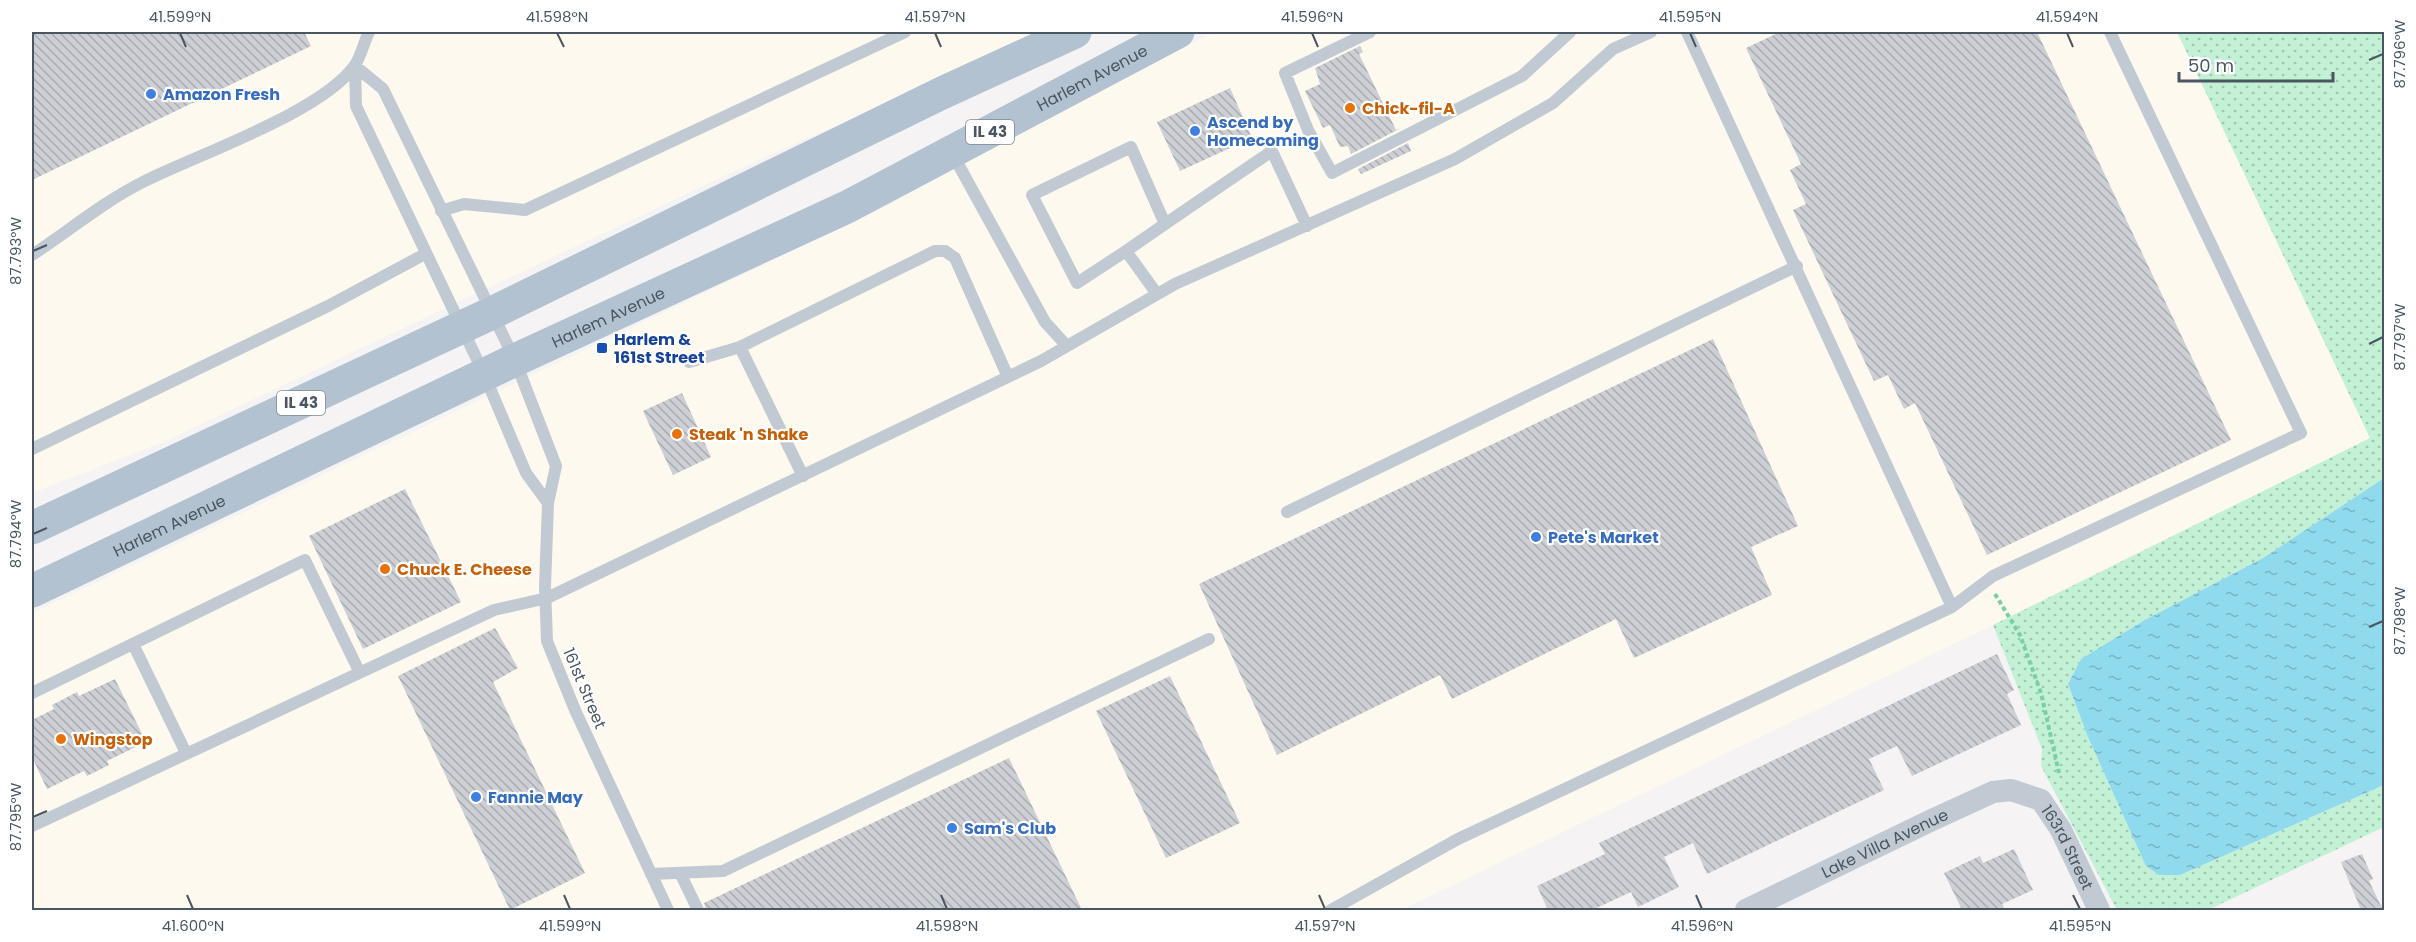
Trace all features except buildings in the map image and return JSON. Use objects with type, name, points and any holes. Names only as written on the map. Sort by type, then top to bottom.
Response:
[{"type":"main road","name":"IL 43","points":[[32,528],[492,314],[942,93],[1075,32]]},
{"type":"main road","name":"Harlem Avenue","points":[[32,591],[484,374],[847,207],[1178,32]]},
{"type":"street","name":"Lake Villa Avenue","points":[[1746,910],[1994,792],[2011,790],[2027,794]]},
{"type":"street","name":"163rd Street","points":[[2027,794],[2041,800],[2061,830],[2099,910]]},
{"type":"lane","points":[[369,32],[355,66],[356,106],[484,374],[526,473],[548,503]]},
{"type":"lane","points":[[441,211],[464,204],[525,210],[905,32]]},
{"type":"lane","points":[[1370,32],[1285,73],[1308,130],[1332,173],[1436,122],[1522,76],[1570,32]]},
{"type":"lane","points":[[32,826],[359,671],[494,610],[547,598],[1041,361],[1157,294],[1464,153],[1553,103],[1613,49],[1651,32]]},
{"type":"lane","points":[[1687,32],[1797,266],[1952,607]]},
{"type":"lane","points":[[1331,910],[1458,840],[1952,607],[1988,580],[2301,433],[2110,32]]},
{"type":"lane","points":[[32,255],[96,210],[141,183],[250,134],[304,106],[330,89],[355,66]]},
{"type":"lane","name":"161st Street","points":[[355,66],[383,89],[515,360],[556,466],[548,503],[547,641],[575,710],[668,910]]},
{"type":"lane","points":[[1165,224],[1131,147],[1032,195],[1077,283],[1126,251],[1272,151],[1307,226]]},
{"type":"lane","points":[[952,153],[1045,322],[1066,345]]},
{"type":"lane","points":[[689,362],[740,347],[935,251],[945,251],[955,258],[1008,377]]},
{"type":"lane","points":[[1126,251],[1157,294]]},
{"type":"lane","points":[[32,449],[328,306],[425,254]]},
{"type":"lane","points":[[1287,512],[1797,266]]},
{"type":"lane","points":[[740,347],[803,476]]},
{"type":"lane","points":[[32,693],[305,560],[359,671]]},
{"type":"lane","points":[[651,874],[723,871],[1209,639]]},
{"type":"lane","points":[[133,644],[186,753]]},
{"type":"lane","points":[[680,873],[698,910]]},
{"type":"path","points":[[1988,580],[2020,635],[2041,693],[2059,772]]},
{"type":"shaded area","points":[[32,32],[1050,32],[758,160],[161,443],[32,493]]},
{"type":"shaded area","points":[[1214,32],[2177,32],[2370,438],[1993,625],[1401,910],[32,910],[32,613],[887,206],[1048,115]]},
{"type":"green space","points":[[2177,32],[2384,32],[2384,478],[2263,558],[2143,621],[2081,659],[2068,684],[2088,737],[2146,865],[2159,875],[2180,875],[2384,785],[2384,827],[2208,910],[2117,910],[2041,766],[2042,749],[1993,625],[2370,438]]},
{"type":"water","points":[[2384,478],[2384,785],[2180,875],[2159,875],[2146,866],[2088,737],[2068,684],[2081,659],[2143,621],[2263,558]]},
{"type":"place","name":"Amazon Fresh","points":[[151,94]]},
{"type":"place","name":"Chick-fil-A","points":[[1350,108]]},
{"type":"place","name":"Ascend by Homecoming","points":[[1195,131]]},
{"type":"place","name":"Harlem & 161st Street","points":[[602,348]]},
{"type":"place","name":"Steak 'n Shake","points":[[677,434]]},
{"type":"place","name":"Pete's Market","points":[[1536,537]]},
{"type":"place","name":"Chuck E. Cheese","points":[[385,569]]},
{"type":"place","name":"Wingstop","points":[[61,739]]},
{"type":"place","name":"Fannie May","points":[[476,797]]},
{"type":"place","name":"Sam's Club","points":[[952,828]]}]
